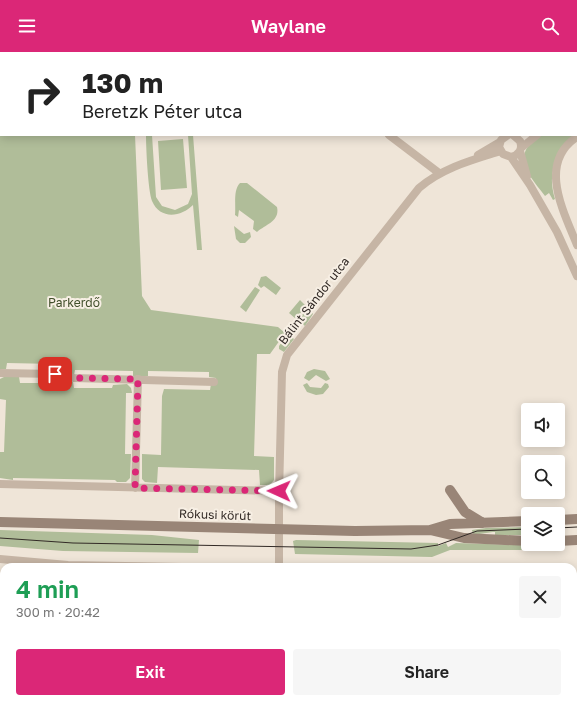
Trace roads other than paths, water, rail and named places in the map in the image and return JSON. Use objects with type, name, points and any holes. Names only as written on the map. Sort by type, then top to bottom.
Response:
[{"type":"main road","points":[[450,490],[465,512],[482,523]]},
{"type":"main road","points":[[565,520],[577,519]]},
{"type":"main road","name":"Rókusi körút","points":[[430,530],[450,524],[521,521]]},
{"type":"main road","name":"Rókusi körút","points":[[0,522],[279,530],[430,530],[460,538],[521,541]]},
{"type":"main road","points":[[450,524],[460,538]]},
{"type":"main road","points":[[565,540],[577,540]]},
{"type":"street","points":[[390,136],[439,173]]},
{"type":"street","points":[[510,136],[500,139],[501,151],[505,156],[511,157],[521,150],[535,136]]},
{"type":"street","points":[[515,136],[520,141],[530,184]]},
{"type":"street","points":[[577,137],[571,141],[562,155],[555,181],[559,199],[577,245]]},
{"type":"street","name":"Bálint Sándor utca","points":[[469,161],[500,139]]},
{"type":"street","name":"Bálint Sándor utca","points":[[279,563],[279,491],[283,362],[419,188],[439,173],[469,161],[501,151]]},
{"type":"street","points":[[511,157],[530,184],[565,248],[577,276]]},
{"type":"street","points":[[0,373],[55,374],[74,378],[214,382]]},
{"type":"street","points":[[135,488],[138,379]]},
{"type":"street","name":"Rókusi körút","points":[[0,484],[279,491]]},
{"type":"street","points":[[0,559],[45,563]]},
{"type":"tram line","points":[[565,528],[577,527]]},
{"type":"tram line","points":[[0,538],[73,543],[411,549],[438,545],[477,531],[521,529]]},
{"type":"park label","name":"Parkerdő","points":[[74,303]]}]
